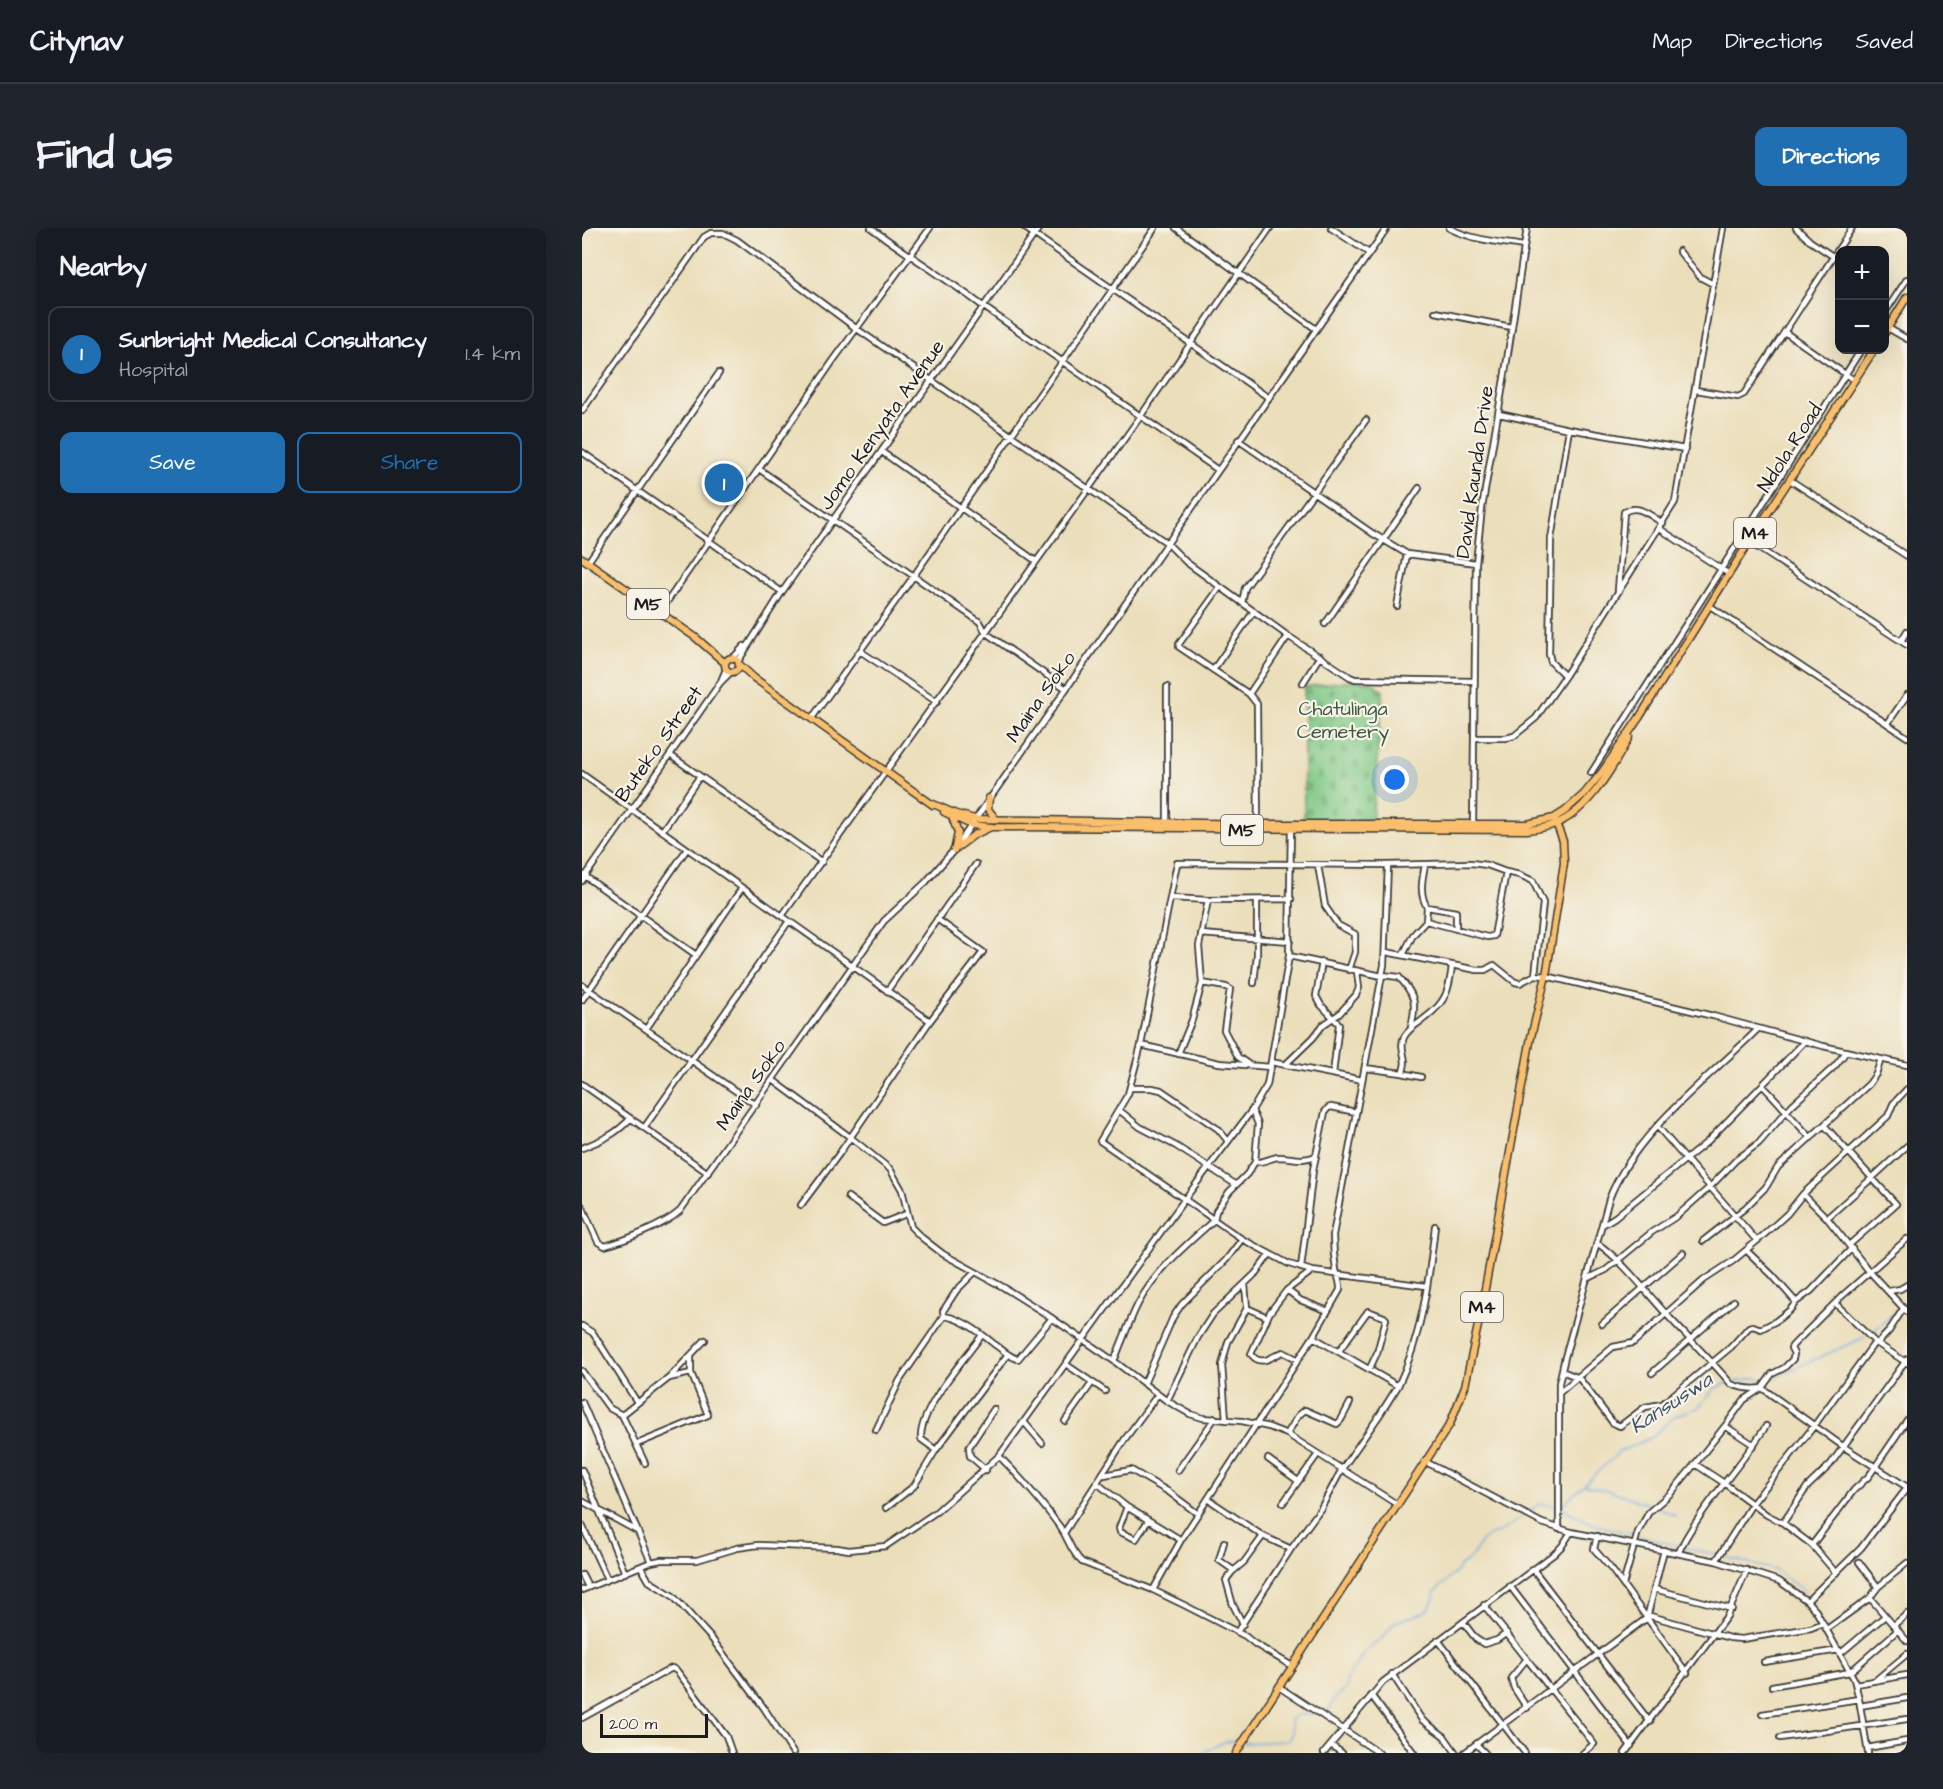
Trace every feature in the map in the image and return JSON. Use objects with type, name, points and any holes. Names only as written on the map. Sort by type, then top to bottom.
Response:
[{"type":"main road","points":[[1889,326],[1907,297]]},
{"type":"main road","name":"Ndola Road","points":[[1641,715],[1749,542],[1871,354]]},
{"type":"main road","name":"M5","points":[[585,560],[952,817],[992,827],[1167,825]]},
{"type":"main road","name":"M4","points":[[1237,1752],[1450,1424],[1465,1386],[1531,1037],[1546,976],[1564,863],[1563,841],[1556,821],[1590,788],[1641,715]]},
{"type":"main road","points":[[989,798],[987,806],[989,812],[997,819]]},
{"type":"main road","name":"M5","points":[[931,803],[973,822],[997,819],[1258,827],[1473,827],[1556,821]]},
{"type":"main road","points":[[952,817],[958,833],[954,850]]},
{"type":"main road","points":[[954,850],[974,835],[992,827]]},
{"type":"street","points":[[871,228],[1218,470]]},
{"type":"street","points":[[660,612],[930,228]]},
{"type":"street","points":[[1025,228],[1269,398]]},
{"type":"street","name":"Jomo Kenyata Avenue","points":[[750,640],[1039,228]]},
{"type":"street","points":[[812,718],[913,577],[1155,228]]},
{"type":"street","points":[[1176,228],[1316,329]]},
{"type":"street","points":[[782,916],[1140,417],[1270,228]]},
{"type":"street","points":[[1331,228],[1369,253]]},
{"type":"street","name":"Maina Soko","points":[[582,1206],[598,1242],[605,1246],[672,1218],[685,1204],[884,921],[925,883],[954,850],[1387,228]]},
{"type":"street","points":[[1449,228],[1460,234],[1524,246]]},
{"type":"street","name":"David Kaunda Drive","points":[[1473,827],[1476,563],[1482,508],[1527,228]]},
{"type":"street","points":[[1474,738],[1514,736],[1536,718],[1660,529],[1678,494],[1723,228]]},
{"type":"street","points":[[1796,228],[1810,241],[1834,256]]},
{"type":"street","points":[[1696,390],[1738,397],[1744,394],[1786,333],[1852,228]]},
{"type":"street","points":[[582,411],[704,237],[711,233],[723,233],[736,240],[857,329],[1167,543],[1186,562],[1288,636],[1355,679],[1474,681]]},
{"type":"street","points":[[1679,251],[1700,277],[1713,284]]},
{"type":"street","points":[[1889,306],[1907,279]]},
{"type":"street","points":[[1435,312],[1511,327]]},
{"type":"street","points":[[1889,332],[1907,339]]},
{"type":"street","points":[[1786,333],[1854,380]]},
{"type":"street","points":[[1591,773],[1858,354]]},
{"type":"street","points":[[585,560],[638,490],[719,373]]},
{"type":"street","points":[[1498,414],[1685,450]]},
{"type":"street","points":[[1242,603],[1245,588],[1366,420]]},
{"type":"street","points":[[1565,676],[1551,662],[1549,654],[1551,539],[1569,429]]},
{"type":"street","points":[[1238,440],[1382,540],[1407,554],[1476,563]]},
{"type":"street","points":[[582,452],[782,592]]},
{"type":"street","points":[[882,452],[1036,561]]},
{"type":"street","points":[[759,469],[832,522],[980,622],[986,633],[1065,688]]},
{"type":"street","points":[[1790,480],[1907,556]]},
{"type":"street","points":[[1325,624],[1419,488]]},
{"type":"street","points":[[1618,592],[1624,512],[1629,509],[1641,509],[1663,523]]},
{"type":"street","points":[[1660,529],[1730,574]]},
{"type":"street","points":[[1749,542],[1907,645]]},
{"type":"street","points":[[1397,606],[1407,554]]},
{"type":"street","points":[[1220,587],[1179,644],[1179,648],[1249,694],[1257,704],[1258,827]]},
{"type":"street","points":[[1232,595],[1245,588]]},
{"type":"street","points":[[1710,606],[1907,736]]},
{"type":"street","points":[[1213,670],[1254,611]]},
{"type":"street","points":[[1900,641],[1907,631]]},
{"type":"street","points":[[1249,694],[1288,636]]},
{"type":"street","name":"Buteko Street","points":[[583,877],[750,640]]},
{"type":"street","points":[[860,651],[937,702]]},
{"type":"street","points":[[1303,683],[1320,656]]},
{"type":"street","points":[[1167,687],[1167,825]]},
{"type":"street","points":[[1888,723],[1907,695]]},
{"type":"street","points":[[1633,707],[1641,715]]},
{"type":"street","points":[[670,755],[822,861]]},
{"type":"street","points":[[582,774],[930,1022]]},
{"type":"street","points":[[662,831],[700,776]]},
{"type":"street","points":[[582,1590],[651,1562],[697,1560],[737,1548],[758,1545],[849,1550],[886,1546],[936,1512],[986,1470],[1067,1365],[1184,1200],[1252,1110],[1267,1084],[1289,956],[1291,827]]},
{"type":"street","points":[[582,1000],[687,849]]},
{"type":"street","points":[[1426,1286],[1301,1268],[1269,1254],[1242,1239],[1100,1141],[1130,1088],[1141,1045],[1177,863],[1388,866],[1471,863],[1487,865],[1520,875],[1533,881],[1542,898],[1535,975]]},
{"type":"street","points":[[887,991],[976,864]]},
{"type":"street","points":[[1318,865],[1325,906],[1338,925],[1355,934],[1355,952],[1350,970]]},
{"type":"street","points":[[1402,955],[1413,935],[1426,921],[1427,907],[1423,900],[1421,887],[1425,865]]},
{"type":"street","points":[[1153,1590],[1181,1540],[1329,1311],[1340,1290],[1333,1249],[1333,1234],[1386,952],[1388,866]]},
{"type":"street","points":[[1426,921],[1487,937],[1494,936],[1506,872]]},
{"type":"street","points":[[583,877],[696,955]]},
{"type":"street","points":[[646,1029],[742,888]]},
{"type":"street","points":[[1171,898],[1208,900],[1291,898]]},
{"type":"street","points":[[1178,1054],[1192,1020],[1202,983],[1198,954],[1208,900]]},
{"type":"street","points":[[1254,983],[1257,955],[1257,900]]},
{"type":"street","points":[[1427,907],[1456,912],[1456,929]]},
{"type":"street","points":[[801,1205],[930,1022],[983,952],[937,919]]},
{"type":"street","points":[[644,1128],[789,921]]},
{"type":"street","points":[[1201,934],[1290,941]]},
{"type":"street","points":[[1386,952],[1477,970],[1485,970],[1494,965],[1515,982],[1520,983],[1535,975],[1546,976],[1705,1014],[1846,1052],[1907,1065]]},
{"type":"street","points":[[1289,956],[1350,970],[1399,977],[1412,993],[1415,1005],[1411,1027],[1402,1043],[1406,1057],[1405,1069],[1402,1073]]},
{"type":"street","points":[[1322,962],[1316,996],[1321,1005],[1339,1023],[1333,1074]]},
{"type":"street","points":[[1411,1027],[1427,1017],[1445,999],[1452,966]]},
{"type":"street","points":[[1286,1064],[1323,1025],[1335,1018],[1358,992],[1357,971]]},
{"type":"street","points":[[1202,983],[1230,989],[1224,1030],[1238,1057],[1250,1066]]},
{"type":"street","points":[[582,985],[756,1105]]},
{"type":"street","points":[[1559,1529],[1559,1393],[1562,1371],[1609,1199],[1623,1168],[1657,1126],[1758,1029]]},
{"type":"street","points":[[1602,1225],[1686,1160],[1763,1086],[1805,1041]]},
{"type":"street","points":[[1141,1045],[1219,1063],[1250,1066],[1286,1064],[1362,1080]]},
{"type":"street","points":[[1587,1279],[1606,1270],[1652,1232],[1677,1216],[1736,1160],[1759,1143],[1798,1099],[1835,1066],[1846,1052]]},
{"type":"street","points":[[1702,1241],[1736,1215],[1766,1187],[1778,1167],[1869,1084],[1876,1074],[1881,1059]]},
{"type":"street","points":[[1365,1068],[1421,1077]]},
{"type":"street","points":[[773,1080],[850,1137],[894,1174],[902,1190],[911,1227],[943,1254],[1003,1287],[1052,1318],[1167,1401],[1194,1416],[1255,1424],[1287,1434],[1398,1505]]},
{"type":"street","points":[[582,1084],[708,1173]]},
{"type":"street","points":[[1763,1086],[1811,1138]]},
{"type":"street","points":[[1130,1088],[1161,1090],[1218,1129],[1228,1141]]},
{"type":"street","points":[[1559,1393],[1613,1347],[1633,1343],[1713,1273],[1747,1251],[1787,1214],[1803,1194],[1888,1116],[1893,1104],[1907,1089]]},
{"type":"street","points":[[1301,1268],[1316,1156],[1325,1112],[1328,1108],[1356,1112]]},
{"type":"street","points":[[1119,1110],[1140,1127],[1235,1184]]},
{"type":"street","points":[[1114,1361],[1138,1304],[1151,1284],[1168,1263],[1214,1220],[1216,1211],[1235,1184],[1247,1174],[1255,1162],[1258,1124],[1252,1110]]},
{"type":"street","points":[[582,1148],[611,1136],[630,1119]]},
{"type":"street","points":[[1562,1371],[1579,1378],[1614,1423],[1620,1426],[1645,1407],[1662,1404],[1731,1347],[1749,1328],[1753,1326],[1766,1328],[1811,1291],[1851,1246],[1896,1204],[1824,1125]]},
{"type":"street","points":[[1657,1126],[1736,1215],[1756,1241]]},
{"type":"street","points":[[1827,1218],[1907,1146]]},
{"type":"street","points":[[1255,1162],[1280,1157],[1302,1160],[1316,1156]]},
{"type":"street","points":[[1716,1560],[1752,1504],[1876,1343],[1889,1331],[1903,1308],[1869,1271],[1827,1218],[1803,1194]]},
{"type":"street","points":[[848,1197],[883,1223],[906,1214]]},
{"type":"street","points":[[1237,1632],[1291,1549],[1321,1508],[1342,1469],[1398,1386],[1410,1361],[1420,1323],[1435,1226]]},
{"type":"street","points":[[1144,1384],[1173,1317],[1182,1304],[1226,1260],[1242,1239]]},
{"type":"street","points":[[1623,1585],[1638,1532],[1649,1512],[1671,1493],[1748,1398],[1762,1388],[1768,1379],[1789,1364],[1794,1357],[1791,1346],[1869,1271],[1907,1239]]},
{"type":"street","points":[[1597,1243],[1643,1287],[1731,1384],[1747,1390],[1762,1388],[1844,1447],[1907,1488],[1861,1548],[1807,1600]]},
{"type":"street","points":[[1747,1251],[1796,1302]]},
{"type":"street","points":[[1602,1324],[1683,1253]]},
{"type":"street","points":[[1167,1401],[1204,1327],[1221,1305],[1245,1284],[1269,1254]]},
{"type":"street","points":[[1298,1359],[1283,1352],[1264,1361],[1252,1357],[1252,1351],[1261,1336],[1267,1317],[1287,1290],[1312,1270]]},
{"type":"street","points":[[876,1430],[900,1380],[944,1316],[944,1311],[956,1291],[975,1272]]},
{"type":"street","points":[[1226,1420],[1222,1379],[1224,1353],[1247,1308],[1245,1284]]},
{"type":"street","points":[[1889,1291],[1907,1285]]},
{"type":"street","points":[[1287,1290],[1300,1300],[1329,1311]]},
{"type":"street","points":[[1653,1373],[1734,1301]]},
{"type":"street","points":[[1784,1523],[1808,1488],[1844,1447],[1906,1361],[1876,1343],[1836,1304]]},
{"type":"street","points":[[1247,1308],[1267,1317]]},
{"type":"street","points":[[1339,1351],[1368,1311],[1384,1317],[1386,1319],[1377,1353],[1368,1370]]},
{"type":"street","points":[[944,1316],[954,1318],[1015,1359],[1021,1358],[1052,1318]]},
{"type":"street","points":[[582,1326],[593,1333],[637,1402]]},
{"type":"street","points":[[936,1450],[921,1439],[924,1421],[935,1401],[982,1335]]},
{"type":"street","points":[[1312,1337],[1398,1386]]},
{"type":"street","points":[[622,1415],[669,1378],[705,1340]]},
{"type":"street","points":[[886,1508],[914,1486],[936,1450],[1008,1354]]},
{"type":"street","points":[[637,1444],[708,1415],[691,1373],[691,1356]]},
{"type":"street","points":[[1067,1365],[1105,1391]]},
{"type":"street","points":[[582,1371],[609,1408],[622,1415],[645,1464]]},
{"type":"street","points":[[669,1378],[691,1373]]},
{"type":"street","points":[[1065,1421],[1092,1383]]},
{"type":"street","points":[[1747,1390],[1750,1394],[1748,1398]]},
{"type":"street","points":[[1065,1533],[1122,1444],[1158,1394]]},
{"type":"street","points":[[582,1401],[651,1562]]},
{"type":"street","points":[[1287,1434],[1298,1416],[1305,1410],[1337,1424],[1350,1403]]},
{"type":"street","points":[[986,1470],[970,1456],[969,1447],[994,1409]]},
{"type":"street","points":[[1178,1470],[1215,1418]]},
{"type":"street","points":[[1812,1545],[1854,1490],[1869,1476],[1907,1420]]},
{"type":"street","points":[[1024,1422],[1042,1443]]},
{"type":"street","points":[[1725,1426],[1754,1445]]},
{"type":"street","points":[[1679,1552],[1687,1536],[1766,1426]]},
{"type":"street","points":[[1283,1503],[1318,1454]]},
{"type":"street","points":[[999,1456],[1027,1484],[1065,1533],[1074,1554],[1082,1562],[1153,1590],[1237,1632],[1293,1666]]},
{"type":"street","points":[[1268,1459],[1298,1482]]},
{"type":"street","points":[[1426,1462],[1533,1519],[1559,1529],[1716,1560],[1779,1581],[1807,1600],[1840,1652],[1856,1684],[1868,1751]]},
{"type":"street","points":[[1695,1464],[1767,1515],[1784,1523],[1812,1545],[1836,1573]]},
{"type":"street","points":[[582,1470],[625,1573]]},
{"type":"street","points":[[1102,1475],[1131,1470],[1169,1492],[1198,1514]]},
{"type":"street","points":[[1097,1483],[1127,1507],[1181,1540]]},
{"type":"street","points":[[1208,1499],[1263,1536],[1291,1549]]},
{"type":"street","points":[[582,1501],[637,1531]]},
{"type":"street","points":[[1127,1507],[1119,1528],[1120,1532],[1136,1539],[1148,1521]]},
{"type":"street","points":[[582,1525],[607,1579]]},
{"type":"street","points":[[1324,1753],[1371,1695],[1392,1674],[1559,1550],[1571,1532]]},
{"type":"street","points":[[1243,1624],[1237,1616],[1226,1583],[1233,1570],[1241,1565],[1263,1536]]},
{"type":"street","points":[[1597,1536],[1593,1548],[1647,1616],[1687,1673]]},
{"type":"street","points":[[1224,1542],[1219,1560],[1233,1570]]},
{"type":"street","points":[[1464,1753],[1647,1616],[1664,1550]]},
{"type":"street","points":[[1858,1562],[1878,1587]]},
{"type":"street","points":[[1827,1629],[1870,1598],[1878,1587],[1907,1563]]},
{"type":"street","points":[[641,1567],[649,1581],[673,1596],[712,1639],[764,1708],[793,1753]]},
{"type":"street","points":[[1533,1569],[1650,1722]]},
{"type":"street","points":[[1625,1753],[1687,1673],[1732,1609],[1747,1570]]},
{"type":"street","points":[[582,1575],[588,1587]]},
{"type":"street","points":[[1510,1587],[1631,1746]]},
{"type":"street","points":[[1654,1589],[1732,1609]]},
{"type":"street","points":[[1870,1598],[1907,1641]]},
{"type":"street","points":[[1484,1605],[1594,1744],[1583,1753]]},
{"type":"street","points":[[1772,1686],[1850,1672],[1896,1628],[1907,1614]]},
{"type":"street","points":[[1647,1616],[1742,1640],[1811,1628],[1823,1623]]},
{"type":"street","points":[[1764,1662],[1840,1652],[1885,1616]]},
{"type":"street","points":[[1463,1622],[1476,1639],[1484,1644],[1497,1640],[1507,1633]]},
{"type":"street","points":[[1438,1640],[1525,1753]]},
{"type":"street","points":[[1875,1681],[1907,1654]]},
{"type":"street","points":[[1526,1660],[1511,1677],[1516,1691],[1527,1708]]},
{"type":"street","points":[[582,1718],[672,1668],[677,1671],[726,1736],[732,1753]]},
{"type":"street","points":[[1392,1674],[1422,1720],[1444,1736],[1456,1753]]},
{"type":"street","points":[[1856,1684],[1907,1675]]},
{"type":"street","points":[[1278,1687],[1379,1753]]},
{"type":"street","points":[[1371,1695],[1414,1753]]},
{"type":"street","points":[[1860,1706],[1907,1698]]},
{"type":"street","points":[[1762,1714],[1859,1699]]},
{"type":"street","points":[[1780,1738],[1907,1719]]},
{"type":"street","points":[[1859,1753],[1907,1741]]},
{"type":"street","points":[[1476,1744],[1485,1753]]},
{"type":"street","points":[[1331,1745],[1342,1753]]},
{"type":"green space","name":"Chatulinga Cemetery","points":[[1351,680],[1372,682],[1383,691],[1372,822],[1304,821],[1304,687]]},
{"type":"waterway","name":"Kansuswa","points":[[1870,1334],[1900,1308]]},
{"type":"waterway","name":"Kansuswa","points":[[1771,1379],[1865,1337]]},
{"type":"waterway","name":"Kansuswa","points":[[1733,1382],[1754,1378],[1767,1379]]},
{"type":"waterway","name":"Kansuswa","points":[[1635,1534],[1595,1525],[1560,1507],[1619,1452],[1652,1437],[1675,1416],[1698,1408],[1715,1388],[1728,1383]]},
{"type":"waterway","points":[[1585,1485],[1614,1492],[1650,1505]]},
{"type":"waterway","name":"Kansuswa","points":[[1528,1513],[1539,1504],[1554,1506]]},
{"type":"waterway","points":[[1658,1508],[1676,1516]]},
{"type":"waterway","name":"Kansuswa","points":[[1320,1712],[1329,1710],[1336,1697],[1344,1691],[1346,1681],[1363,1654],[1383,1637],[1395,1622],[1429,1609],[1434,1593],[1460,1566],[1469,1560],[1482,1541],[1490,1535],[1499,1533],[1522,1517]]},
{"type":"waterway","points":[[1640,1536],[1679,1546]]},
{"type":"waterway","points":[[1685,1548],[1715,1554]]},
{"type":"waterway","points":[[1721,1556],[1775,1570],[1804,1591]]},
{"type":"waterway","name":"Kansuswa","points":[[1244,1743],[1287,1741],[1292,1734],[1290,1720],[1296,1715],[1313,1714]]},
{"type":"waterway","name":"Kansuswa","points":[[1203,1753],[1224,1742],[1239,1742]]},
{"type":"place","name":"Sunbright Medical Consultancy","points":[[724,483]]}]
